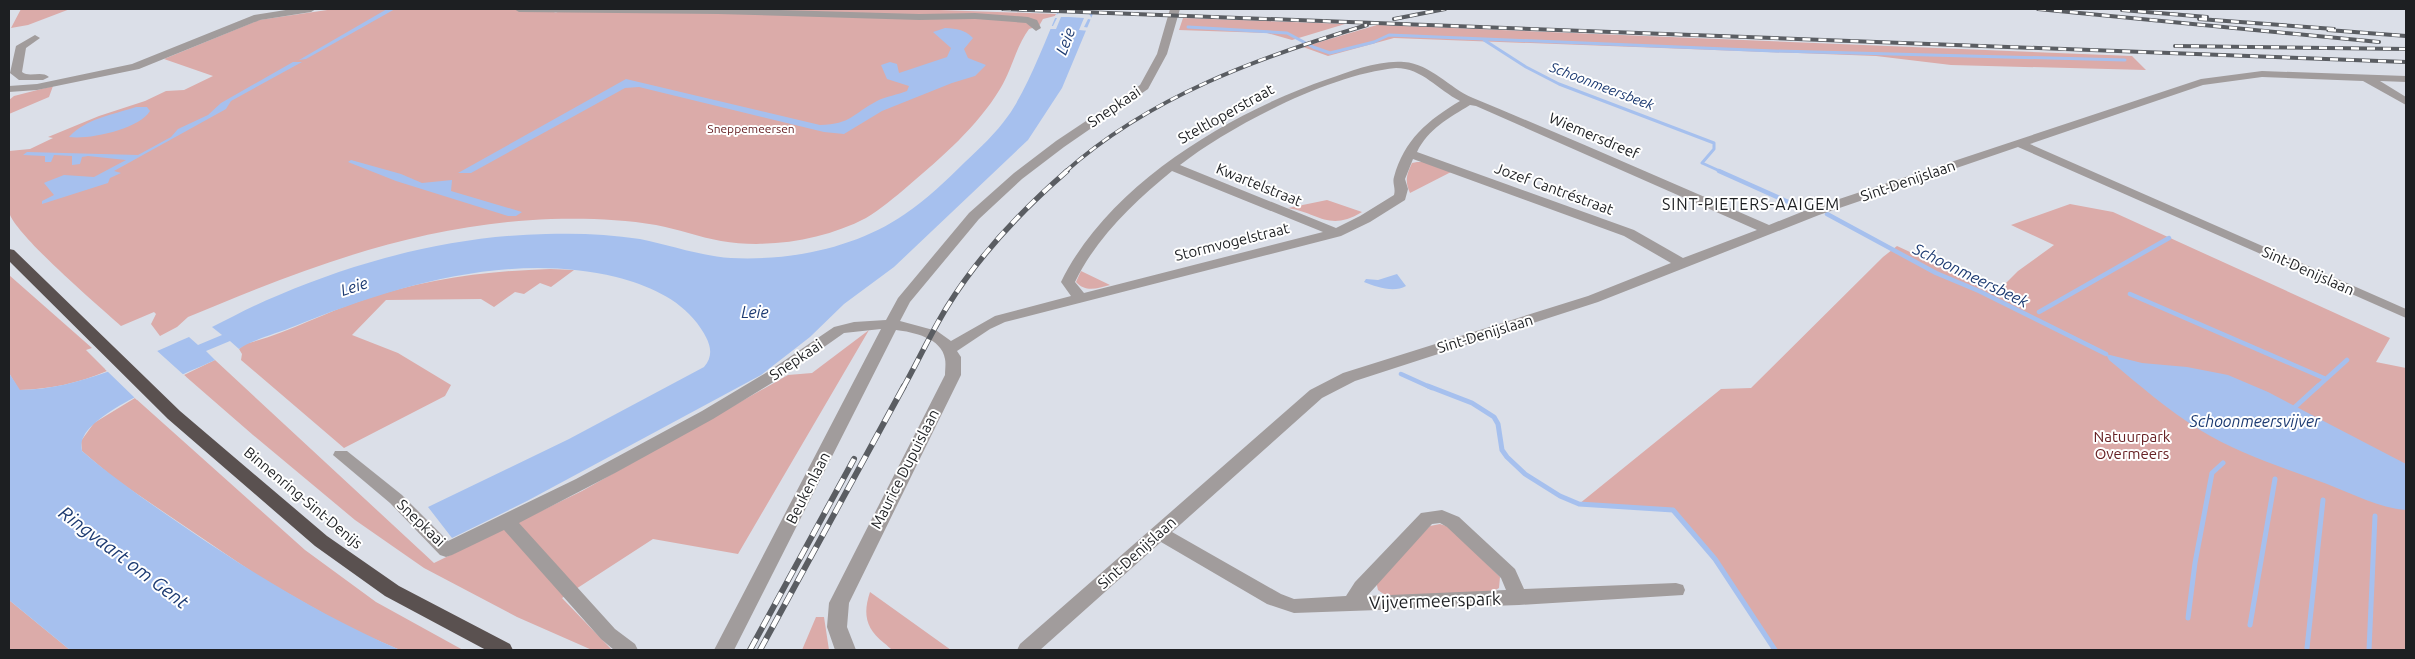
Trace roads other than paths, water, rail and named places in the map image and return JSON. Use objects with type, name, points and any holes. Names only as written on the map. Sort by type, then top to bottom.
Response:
[{"type":"highway","name":"Binnenring-Sint-Denijs","points":[[9,253],[174,415],[321,541],[392,591],[503,650]]},
{"type":"street","points":[[9,90],[73,80],[147,63],[263,16],[311,9]]},
{"type":"street","points":[[519,9],[718,11],[910,17],[992,16],[1028,20],[1033,22],[1036,28]]},
{"type":"street","name":"Snepkaai","points":[[341,455],[396,499],[446,550],[507,522],[602,474],[694,423],[791,365],[839,330],[848,327],[890,325],[903,301],[974,216],[1018,176],[1060,144],[1129,99],[1144,87],[1162,54],[1175,9]]},
{"type":"street","points":[[35,38],[21,46],[16,68],[18,76],[29,78],[69,73],[74,75],[73,80]]},
{"type":"street","name":"Steltloperstraat","points":[[1079,297],[1068,282],[1071,274],[1109,223],[1170,166],[1213,137],[1290,97],[1362,72],[1394,66],[1409,66]]},
{"type":"street","name":"Wiemersdreef","points":[[1409,66],[1467,102],[1480,104],[1770,230]]},
{"type":"street","name":"Sint-Denijslaan","points":[[1027,650],[1291,415],[1326,387],[1360,373],[1593,299],[1814,212],[2216,78],[2270,74],[2406,78]]},
{"type":"street","points":[[2365,77],[2406,102]]},
{"type":"street","points":[[9,96],[37,87]]},
{"type":"street","name":"Stormvogelstraat","points":[[950,349],[992,322],[1079,297],[1336,233],[1365,219],[1400,197],[1402,192],[1399,180],[1409,152],[1423,131],[1433,122],[1467,102]]},
{"type":"street","name":"Sint-Denijslaan","points":[[2018,143],[2406,314]]},
{"type":"street","name":"Jozef Cantréstraat","points":[[1409,152],[1628,233],[1683,264]]},
{"type":"street","name":"Kwartelstraat","points":[[1170,166],[1336,233]]},
{"type":"street","points":[[890,325],[922,330],[939,339],[950,349]]},
{"type":"street","name":"Beukenlaan","points":[[724,650],[754,595],[890,325]]},
{"type":"street","name":"Maurice Dupuislaan","points":[[846,650],[836,630],[839,603],[953,375],[956,365],[950,349]]},
{"type":"street","name":"Vijvermeerspark","points":[[1351,605],[1362,587],[1427,518],[1442,516],[1452,522],[1503,568],[1511,579],[1519,598]]},
{"type":"street","points":[[507,522],[608,634],[628,650]]},
{"type":"street","name":"Vijvermeerspark","points":[[1160,533],[1274,599],[1294,606],[1676,590]]},
{"type":"water","points":[[387,9],[395,9],[306,59],[299,60]]},
{"type":"water","name":"Leie","points":[[1059,9],[1095,9],[1062,88],[1028,140],[894,267],[844,304],[810,337],[761,375],[527,501],[452,538],[428,507],[569,439],[704,367],[710,356],[709,345],[701,328],[689,314],[681,306],[650,288],[616,277],[576,270],[535,268],[452,277],[412,286],[333,311],[259,339],[239,349],[230,341],[206,351],[215,360],[124,403],[93,425],[84,436],[81,443],[82,451],[122,483],[192,532],[293,596],[400,650],[70,650],[9,600],[9,373],[20,390],[64,385],[86,379],[127,364],[189,337],[198,345],[222,335],[212,327],[262,302],[311,282],[376,260],[478,239],[546,234],[605,235],[640,239],[696,253],[731,258],[776,257],[822,250],[844,244],[886,226],[905,214],[929,196],[993,134],[1008,116],[1022,92]]},
{"type":"water","points":[[945,28],[957,29],[970,35],[973,38],[964,49],[968,58],[986,65],[975,76],[952,83],[882,111],[844,134],[824,132],[639,87],[625,88],[471,173],[458,173],[626,79],[820,125],[839,123],[851,118],[881,99],[907,91],[909,86],[887,79],[881,65],[890,62],[897,64],[899,73],[947,57],[951,48],[933,32]]},
{"type":"water","points":[[293,62],[302,62],[231,101],[226,109],[114,171],[121,173],[110,178],[108,183],[42,204],[42,201],[54,195],[44,183],[64,175],[94,177],[126,160],[88,156],[82,157],[80,164],[72,165],[72,156],[54,155],[51,162],[45,162],[45,156],[23,155],[27,152],[138,155],[171,137],[178,129],[208,115],[221,103]]},
{"type":"water","points":[[136,107],[147,107],[150,111],[136,123],[125,128],[89,137],[69,137],[92,121]]},
{"type":"water","points":[[351,160],[401,174],[422,183],[452,180],[451,191],[522,212],[516,216],[508,216],[396,181],[348,162]]},
{"type":"water","points":[[1397,274],[1406,286],[1391,289],[1364,282],[1366,279],[1378,280]]},
{"type":"water","name":"Schoonmeersvijver","points":[[2106,354],[2142,363],[2187,367],[2228,375],[2268,392],[2406,464],[2406,510],[2366,500],[2262,460],[2215,439],[2165,406],[2109,360]]},
{"type":"waterway","points":[[1188,27],[1287,33],[1313,47],[1330,53],[1374,42],[1389,35],[1774,51],[2125,60]]},
{"type":"waterway","name":"Schoonmeersbeek","points":[[1484,40],[1526,67],[1559,84],[1714,143],[1714,149],[1702,163],[1722,172]]},
{"type":"waterway","name":"Schoonmeersbeek","points":[[1719,171],[1795,205]]},
{"type":"waterway","name":"Schoonmeersbeek","points":[[1827,214],[1936,273],[1979,291],[2106,354]]},
{"type":"waterway","points":[[2039,312],[2169,238]]},
{"type":"waterway","points":[[2130,294],[2326,379]]},
{"type":"waterway","points":[[2326,379],[2347,360]]},
{"type":"waterway","points":[[1401,374],[1432,388]]},
{"type":"waterway","points":[[2316,388],[2326,379]]},
{"type":"waterway","points":[[1428,386],[1472,403],[1494,417],[1498,424],[1502,450],[1507,457],[1525,474],[1560,496],[1579,504],[1673,510],[1715,559],[1775,650]]},
{"type":"waterway","points":[[2295,407],[2318,386]]},
{"type":"waterway","points":[[2188,618],[2195,563],[2212,473],[2223,463]]},
{"type":"waterway","points":[[2250,625],[2275,479]]},
{"type":"waterway","points":[[2307,648],[2323,500]]},
{"type":"waterway","points":[[2369,650],[2375,516]]},
{"type":"railway","points":[[1003,9],[2406,62]]},
{"type":"railway","points":[[1394,19],[1445,9]]},
{"type":"railway","points":[[2038,9],[2379,42]]},
{"type":"railway","points":[[2122,10],[2207,17]]},
{"type":"railway","points":[[2199,19],[2334,29]]},
{"type":"railway","points":[[1065,172],[1098,145],[1133,121],[1208,82],[1287,51],[1367,25]]},
{"type":"railway","points":[[2328,30],[2406,36]]},
{"type":"railway","points":[[2175,46],[2406,49]]},
{"type":"railway","points":[[903,388],[941,317],[973,269],[1017,218],[1067,171]]},
{"type":"railway","points":[[760,650],[904,386]]},
{"type":"railway","points":[[750,650],[854,459]]},
{"type":"district","name":"SINT-PIETERS-AAIGEM","points":[[1751,204]]},
{"type":"park label","name":"Sneppemeersen","points":[[751,129]]},
{"type":"park label","name":"Natuurpark Overmeers","points":[[2132,446]]},
{"type":"water label","name":"Ringvaart om Gent","points":[[124,557]]}]
